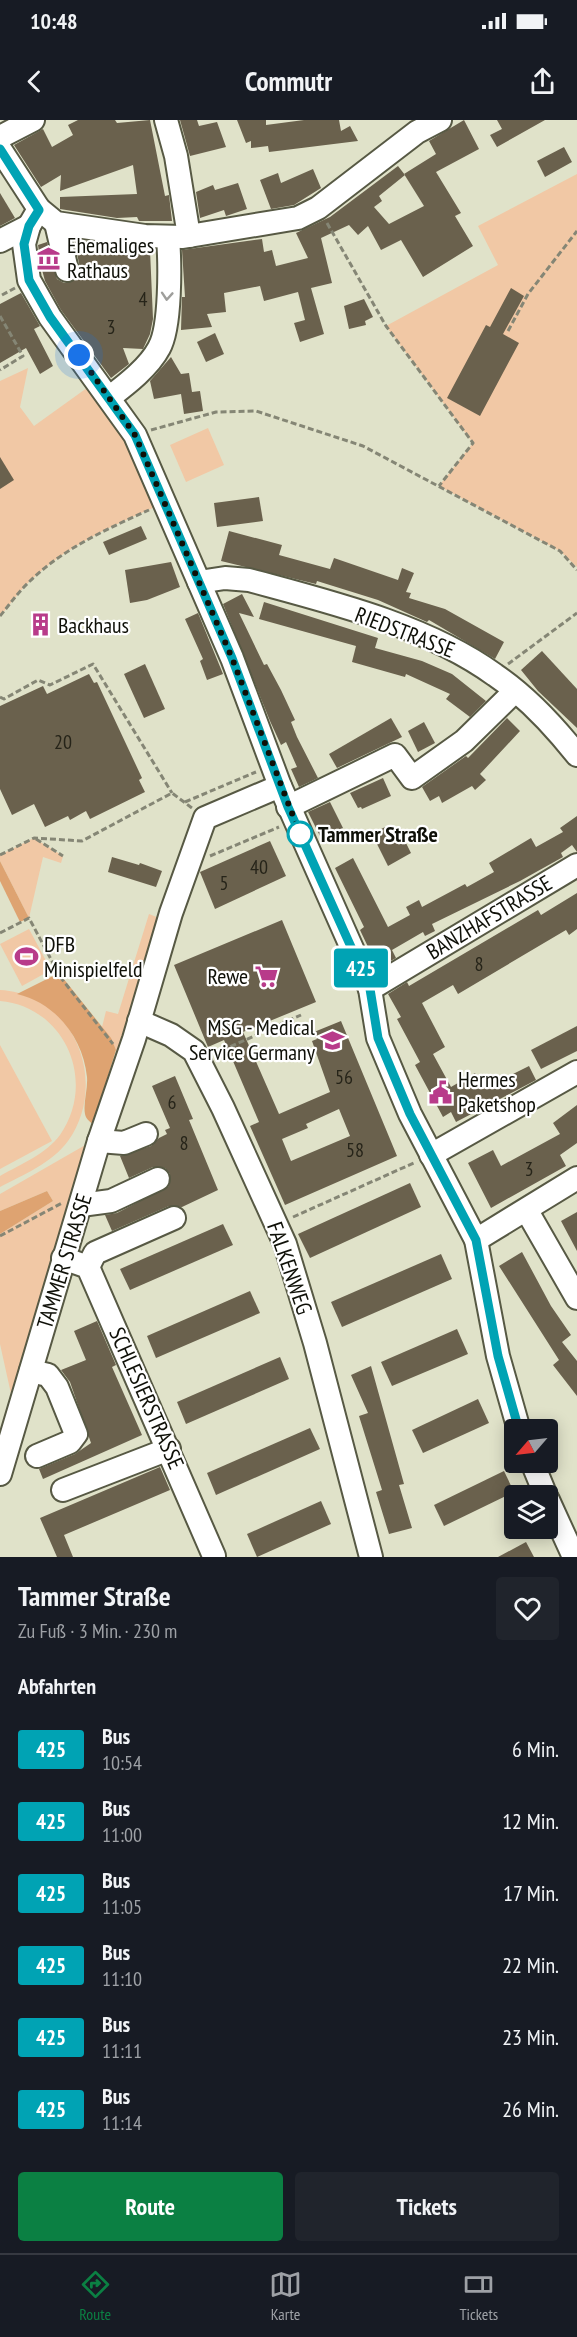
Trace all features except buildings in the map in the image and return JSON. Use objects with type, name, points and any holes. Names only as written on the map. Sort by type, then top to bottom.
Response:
[{"type":"street","points":[[0,136],[33,120]]},
{"type":"street","points":[[110,397],[131,381],[159,349],[165,324],[169,273],[178,237],[176,156],[166,120]]},
{"type":"street","points":[[0,241],[41,220],[73,228],[178,237],[278,223],[298,218],[318,208],[414,126],[440,120]]},
{"type":"street","points":[[0,149],[68,270]]},
{"type":"street","points":[[41,220],[24,244],[29,280],[50,317],[110,397],[135,435],[232,658],[291,813],[370,989],[378,1038],[431,1155],[476,1240],[498,1356],[516,1419]]},
{"type":"street","name":"RIEDSTRASSE","points":[[199,582],[225,578],[249,580],[417,632],[458,651],[496,675],[547,721],[577,755]]},
{"type":"street","points":[[291,813],[395,755],[412,778],[464,741],[515,691]]},
{"type":"street","points":[[205,818],[280,786]]},
{"type":"street","name":"TAMMER STRASSE","points":[[0,1474],[63,1258],[73,1204],[99,1141],[129,1054],[205,818]]},
{"type":"street","name":"BANZHAFSTRASSE","points":[[370,989],[577,865]]},
{"type":"street","name":"FALKENWEG","points":[[139,1021],[185,1043],[199,1061],[285,1244],[315,1343],[363,1554]]},
{"type":"street","points":[[431,1155],[577,1072]]},
{"type":"street","points":[[99,1141],[124,1143],[146,1134]]},
{"type":"street","points":[[476,1240],[527,1211],[577,1178]]},
{"type":"street","points":[[73,1204],[111,1201],[158,1179]]},
{"type":"street","points":[[527,1211],[577,1298]]},
{"type":"street","points":[[63,1258],[88,1267],[95,1253],[174,1218]]},
{"type":"street","name":"SCHLESIERSTRASSE","points":[[88,1267],[214,1556]]},
{"type":"street","points":[[31,1371],[48,1376],[57,1387],[76,1434],[70,1442],[37,1456]]},
{"type":"street","points":[[63,1490],[169,1449]]},
{"type":"street","points":[[558,1522],[574,1557]]},
{"type":"path","points":[[318,208],[386,326],[473,443],[439,486]]},
{"type":"path","points":[[508,331],[528,294],[577,231]]},
{"type":"path","points":[[1,294],[16,287]]},
{"type":"path","points":[[0,316],[23,356],[0,370]]},
{"type":"path","points":[[135,435],[216,412],[256,411],[363,446],[560,551],[577,570]]},
{"type":"path","points":[[0,616],[30,581],[60,557],[94,535],[164,503]]},
{"type":"path","points":[[496,675],[515,657],[577,613]]},
{"type":"path","points":[[0,697],[4,699],[38,680],[50,685],[93,664],[172,793],[205,818]]},
{"type":"path","points":[[184,802],[271,765]]},
{"type":"path","points":[[0,855],[34,838],[82,841],[172,793]]},
{"type":"path","points":[[189,865],[291,813]]},
{"type":"path","points":[[34,838],[63,856]]},
{"type":"path","points":[[0,933],[29,918],[61,978],[111,1038],[116,1050],[129,1054]]},
{"type":"path","points":[[199,1061],[301,1015]]},
{"type":"path","points":[[276,1225],[431,1155]]},
{"type":"path","points":[[0,1236],[73,1204]]},
{"type":"shaded area","points":[[577,174],[577,567],[560,551],[439,486],[473,443],[386,326],[498,265],[478,226]]},
{"type":"shaded area","points":[[28,368],[20,407],[34,426],[98,380],[164,503],[94,536],[60,556],[26,585],[0,616],[0,381]]},
{"type":"shaded area","points":[[208,428],[224,465],[186,482],[170,445]]},
{"type":"shaded area","points":[[34,838],[63,856],[61,863],[43,857],[29,918],[0,861],[0,855]]},
{"type":"shaded area","points":[[0,861],[29,918],[20,922],[0,881]]},
{"type":"shaded area","points":[[149,914],[169,922],[159,955],[148,951],[124,1032],[134,1039],[129,1054],[116,1050],[102,1027],[106,1011],[118,1014]]},
{"type":"shaded area","name":"DFB Minispielfeld","points":[[29,929],[51,970],[22,986],[0,944]]},
{"type":"shaded area","points":[[59,973],[111,1038],[116,1050],[93,1124],[85,1114],[87,1077],[80,1049],[73,1036],[65,1024],[44,1005],[17,994]]},
{"type":"shaded area","points":[[0,990],[26,995],[48,1007],[66,1025],[78,1046],[85,1069],[85,1094],[80,1118],[61,1149],[37,1168],[0,1187],[0,1176],[40,1153],[60,1135],[71,1114],[76,1093],[75,1071],[69,1050],[58,1032],[42,1017],[23,1006],[0,1001]]},
{"type":"shaded area","points":[[0,1045],[52,1141],[0,1169]]},
{"type":"shaded area","points":[[101,1136],[17,1421],[0,1344],[0,1234],[53,1201],[47,1191],[0,1211],[0,1194]]},
{"type":"shaded area","points":[[47,1191],[53,1201],[0,1234],[0,1211]]},
{"type":"bus line","name":"425","points":[[0,149],[39,210],[29,226],[24,244],[29,280],[50,317],[110,397],[135,435],[232,658],[288,807],[370,989],[378,1038],[410,1114],[476,1240],[498,1356],[515,1419]]},
{"type":"place","name":"Ehemaliges Rathaus","points":[[49,258]]},
{"type":"place","name":"Backhaus","points":[[40,625]]},
{"type":"place","name":"Tammer Straße","points":[[300,834]]},
{"type":"place","name":"DFB Minispielfeld","points":[[26,957]]},
{"type":"place","name":"Rewe","points":[[266,976]]},
{"type":"place","name":"MSG - Medical Service Germany","points":[[333,1040]]},
{"type":"place","name":"Hermes Paketshop","points":[[440,1092]]},
{"type":"route","points":[[79,355],[135,435],[232,658],[271,765],[300,834]]}]
